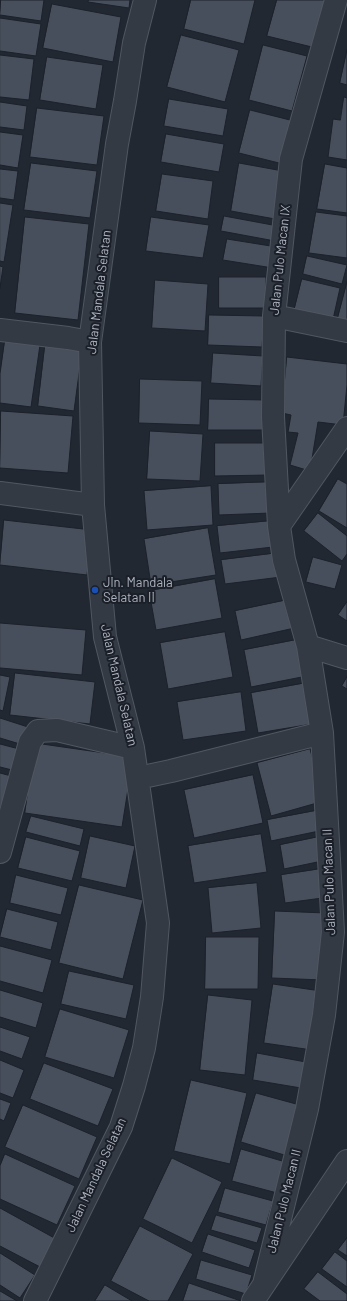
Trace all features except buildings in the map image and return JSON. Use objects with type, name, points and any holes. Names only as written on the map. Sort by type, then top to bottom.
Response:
[{"type":"street","name":"Jalan Mandala Selatan","points":[[35,1301],[121,1127],[144,1048],[152,997],[158,923],[133,748],[105,637],[93,504],[90,342],[117,144],[134,43],[145,0]]},
{"type":"street","name":"Jalan Pulo Macan IX","points":[[279,526],[273,417],[274,316],[291,159],[336,0]]},
{"type":"street","points":[[274,316],[347,331]]},
{"type":"street","points":[[0,330],[90,342]]},
{"type":"street","points":[[279,526],[347,428]]},
{"type":"street","points":[[0,493],[93,504]]},
{"type":"street","name":"Jalan Pulo Macan II","points":[[259,1292],[307,1109],[324,1015],[333,932],[322,733],[308,646],[284,560],[279,526]]},
{"type":"street","points":[[308,646],[347,658]]},
{"type":"street","points":[[0,852],[30,742],[38,731],[57,730],[133,748]]},
{"type":"street","points":[[138,778],[322,733]]},
{"type":"street","points":[[259,1292],[347,1162]]},
{"type":"place","name":"Jln. Mandala Selatan II","points":[[95,590]]}]
